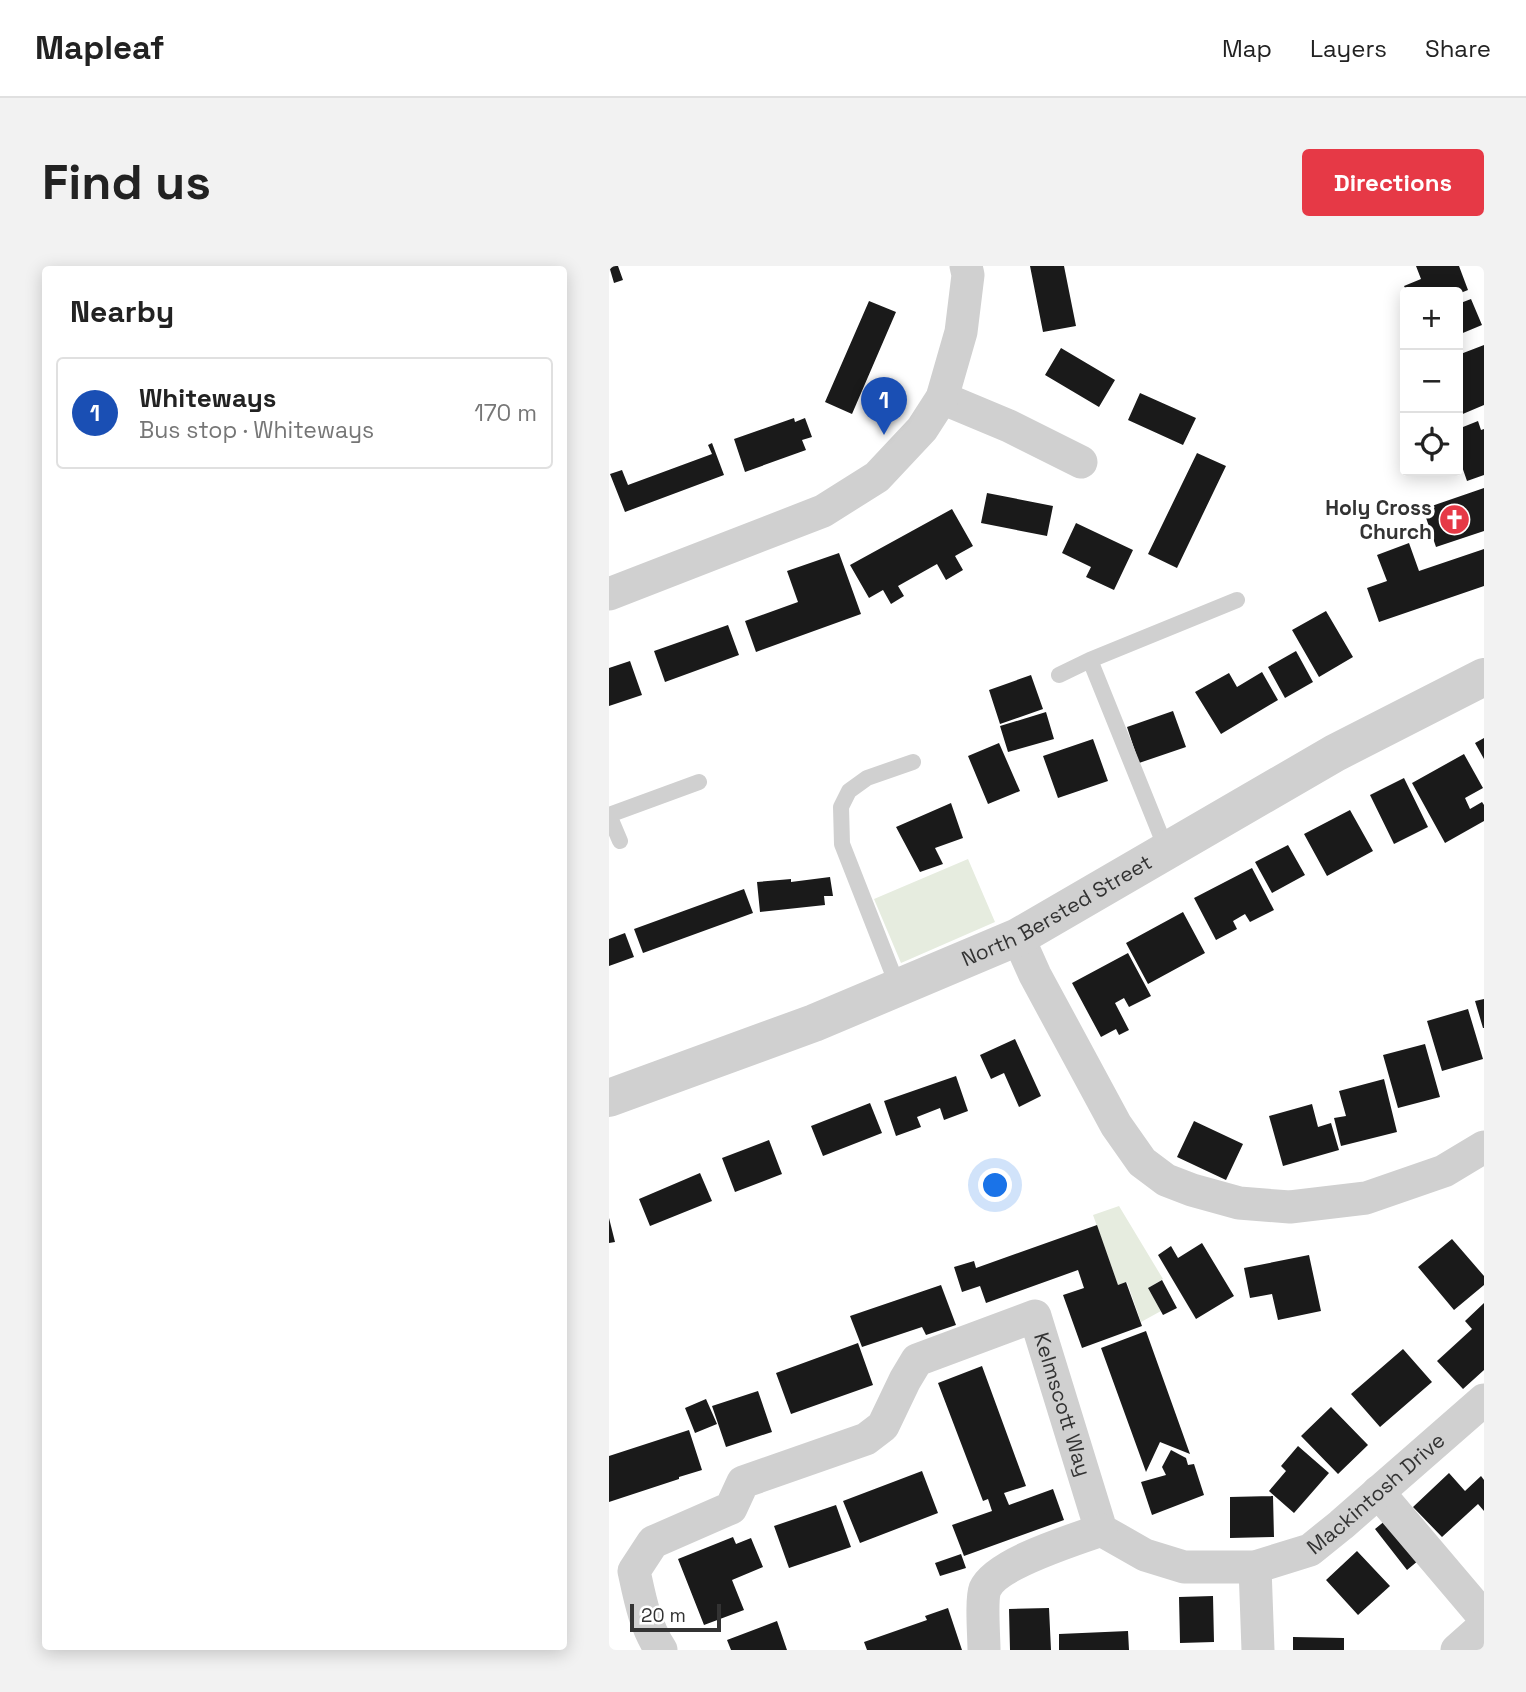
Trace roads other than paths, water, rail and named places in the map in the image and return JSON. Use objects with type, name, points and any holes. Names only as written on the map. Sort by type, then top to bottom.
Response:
[{"type":"street","points":[[609,594],[823,512],[877,477],[922,429],[942,398],[961,332],[967,266]]},
{"type":"street","points":[[942,398],[1009,426],[1081,462]]},
{"type":"street","name":"North Bersted Street","points":[[609,1098],[814,1023],[1018,937],[1335,753],[1484,677]]},
{"type":"street","points":[[1018,937],[1035,975],[1116,1125],[1142,1162],[1166,1180],[1239,1202],[1290,1207],[1366,1198],[1444,1171],[1484,1147]]},
{"type":"street","name":"Kelmscott Way","points":[[661,1650],[651,1634],[642,1606],[622,1571],[653,1542],[731,1508],[743,1482],[866,1439],[883,1426],[917,1360],[1035,1316],[1101,1530]]},
{"type":"street","name":"Mackintosh Drive","points":[[1255,1567],[1310,1550],[1484,1400]]},
{"type":"street","points":[[1378,1492],[1484,1617]]},
{"type":"street","points":[[984,1650],[984,1591],[990,1580],[1001,1571],[1023,1561],[1101,1530],[1145,1555],[1184,1567],[1255,1567],[1258,1650]]},
{"type":"street","points":[[1457,1650],[1484,1626]]},
{"type":"lane","points":[[1059,675],[1237,600]]},
{"type":"lane","points":[[1090,660],[1167,851]]},
{"type":"lane","points":[[898,987],[842,844],[841,807],[849,791],[867,778],[913,762]]},
{"type":"lane","points":[[619,841],[609,816],[699,782]]},
{"type":"place","name":"Whiteways","points":[[884,435]]},
{"type":"place","name":"Holy Cross Church","points":[[1455,520]]}]
